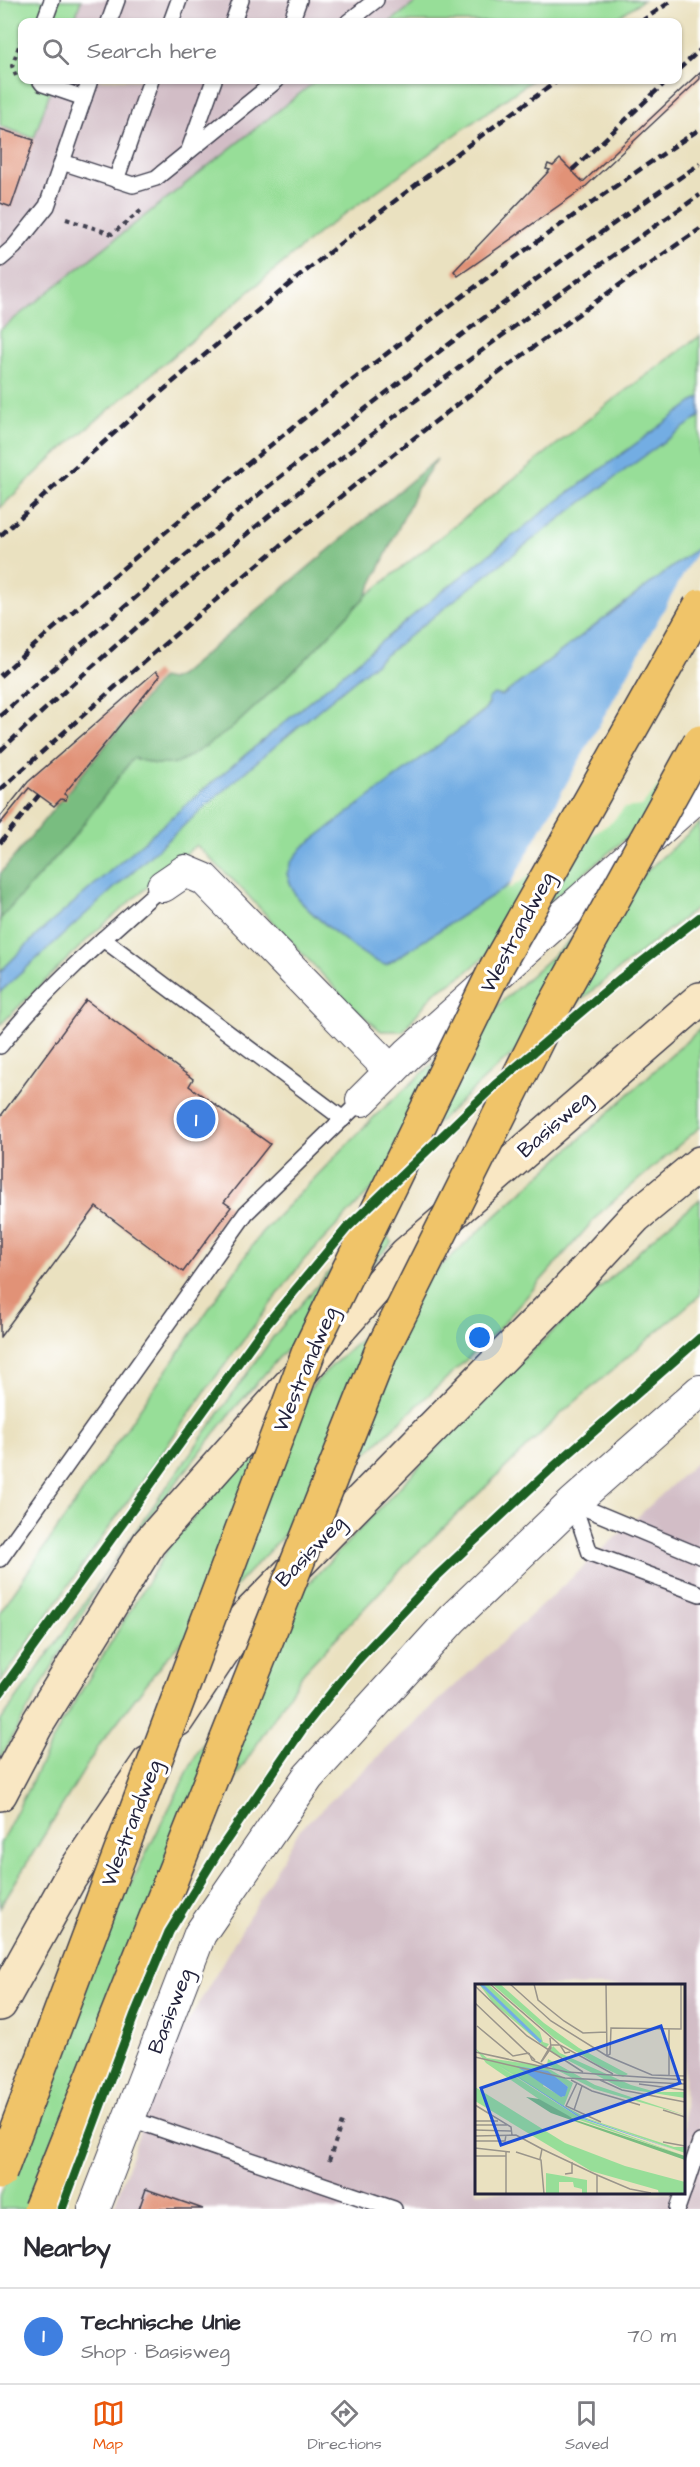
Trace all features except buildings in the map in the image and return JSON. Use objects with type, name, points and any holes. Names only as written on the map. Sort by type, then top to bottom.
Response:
[{"type":"highway","name":"Westrandweg","points":[[0,2173],[309,1352],[497,966],[700,606]]},
{"type":"highway","points":[[40,2209],[381,1352],[551,1012],[700,742]]},
{"type":"main road","name":"Basisweg","points":[[0,1794],[36,1726],[149,1544],[406,1254],[700,999]]},
{"type":"main road","name":"Basisweg","points":[[0,2004],[70,1878],[246,1618],[561,1297],[635,1217],[700,1163]]},
{"type":"street","points":[[352,1109],[391,1071],[700,794]]},
{"type":"street","points":[[164,886],[185,871],[204,879],[391,1071]]},
{"type":"street","name":"Basisweg","points":[[94,2209],[200,1934],[308,1777],[452,1619],[573,1503],[700,1391]]},
{"type":"lane","points":[[45,18],[52,0]]},
{"type":"lane","points":[[111,18],[117,0]]},
{"type":"lane","points":[[172,18],[179,0]]},
{"type":"lane","points":[[234,18],[241,0]]},
{"type":"lane","points":[[292,18],[298,0]]},
{"type":"lane","points":[[350,18],[357,0]]},
{"type":"lane","points":[[354,18],[376,0]]},
{"type":"lane","points":[[43,84],[84,98]]},
{"type":"lane","points":[[0,259],[14,247],[47,206],[89,84]]},
{"type":"lane","points":[[116,180],[150,84]]},
{"type":"lane","points":[[189,151],[213,84]]},
{"type":"lane","points":[[62,162],[133,185],[156,178],[270,84]]},
{"type":"lane","points":[[0,1046],[31,1007],[103,939],[164,886]]},
{"type":"lane","points":[[0,1559],[246,1213],[352,1109],[103,939]]},
{"type":"lane","points":[[573,1503],[700,1556]]},
{"type":"lane","points":[[573,1503],[590,1553],[700,1594]]},
{"type":"lane","points":[[128,2118],[394,2209]]},
{"type":"lane","points":[[685,2185],[700,2142]]},
{"type":"lane","points":[[677,2209],[682,2194]]},
{"type":"path","points":[[18,49],[12,66],[18,81]]},
{"type":"shaded area","points":[[0,0],[591,0],[563,18],[18,18],[18,84],[466,84],[0,394]]},
{"type":"shaded area","points":[[700,1459],[700,2209],[113,2209],[163,2065],[300,1829]]},
{"type":"green space","points":[[0,0],[81,0],[75,18],[18,18],[18,84],[53,84],[34,138],[0,126]]},
{"type":"green space","points":[[419,0],[643,0],[617,18],[395,18]]},
{"type":"green space","points":[[312,84],[526,84],[321,231],[53,457],[0,508],[0,330]]},
{"type":"green space","points":[[700,336],[700,397],[556,502],[434,598],[202,791],[38,934],[0,972],[0,919],[72,839],[133,758],[155,764],[175,764],[231,729],[303,662],[366,596],[610,402]]},
{"type":"green space","points":[[700,416],[700,546],[502,696],[494,694],[484,710],[287,874],[297,897],[306,907],[354,947],[386,965],[610,819],[700,733],[700,776],[463,975],[434,993],[403,1031],[381,1031],[351,1005],[236,883],[196,845],[93,934],[0,1025],[0,992],[261,758],[477,582]]},
{"type":"green space","points":[[437,459],[418,487],[366,596],[303,662],[231,729],[175,764],[155,764],[133,758],[72,839],[0,919],[0,874],[161,678],[170,680],[179,676]]},
{"type":"green space","points":[[700,823],[700,905],[504,1061],[417,1142],[303,1261],[206,1390],[0,1683],[0,1612],[261,1233],[375,1116]]},
{"type":"green space","points":[[700,1029],[700,1127],[601,1212],[493,1335],[330,1487],[164,1661],[100,1744],[0,1907],[0,1844],[60,1726],[173,1540],[325,1372]]},
{"type":"green space","points":[[700,1199],[700,1295],[562,1413],[410,1560],[303,1673],[159,1896],[32,2209],[0,2209],[0,2197],[41,2075],[110,1925],[197,1753],[285,1608],[506,1375],[662,1230]]},
{"type":"green space","points":[[372,1222],[392,1242],[330,1313],[282,1354],[234,1409],[110,1567],[273,1337]]},
{"type":"green space","points":[[105,1575],[0,1759],[0,1722]]},
{"type":"water","points":[[700,397],[700,416],[532,540],[314,713],[129,874],[0,992],[0,972],[38,934],[202,791],[434,598],[556,502]]},
{"type":"water","points":[[700,546],[623,805],[610,819],[386,965],[354,947],[299,900],[287,874],[291,862],[303,847],[484,711],[489,704],[488,699],[494,694],[502,696]]},
{"type":"pier","points":[[700,545],[700,738],[642,806],[624,808],[612,822],[507,890]]},
{"type":"railway","points":[[646,18],[673,0]]},
{"type":"railway","points":[[682,66],[700,50]]},
{"type":"railway","points":[[0,536],[134,415],[272,299],[413,187],[553,84]]},
{"type":"railway","points":[[572,170],[664,84]]},
{"type":"railway","points":[[0,676],[168,530],[340,390],[518,256],[608,191],[700,129]]},
{"type":"railway","points":[[0,716],[168,570],[341,428],[518,293],[700,164]]},
{"type":"railway","points":[[0,751],[166,602],[340,460],[518,324],[700,195]]},
{"type":"railway","points":[[0,790],[168,641],[340,497],[517,359],[700,229]]},
{"type":"railway","points":[[0,843],[39,795]]},
{"type":"cycle path","points":[[0,1693],[262,1330],[347,1228],[495,1085],[621,978],[700,917]]},
{"type":"cycle path","points":[[62,2209],[134,2016],[169,1932],[217,1854],[304,1727],[356,1662],[437,1576],[551,1469],[700,1338]]},
{"type":"place","name":"Technische Unie","points":[[196,1119]]}]
